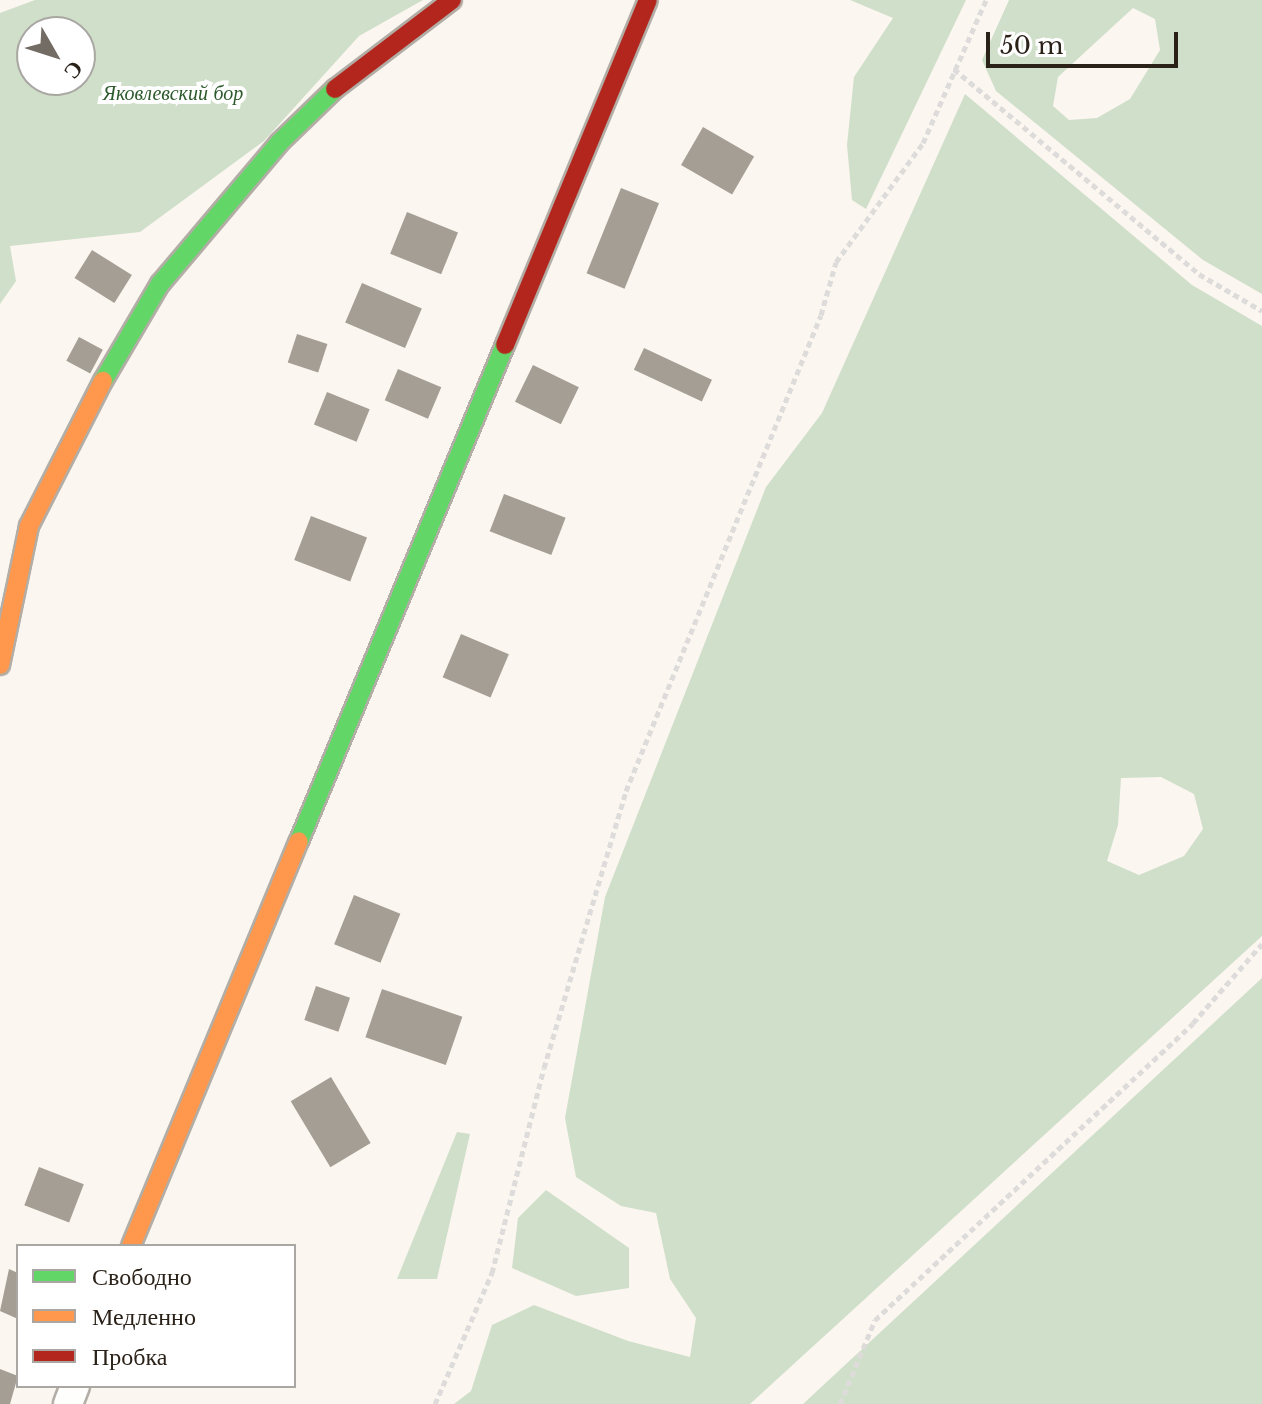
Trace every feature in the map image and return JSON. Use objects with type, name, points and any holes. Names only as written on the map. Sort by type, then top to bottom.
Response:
[{"type":"street","points":[[0,665],[29,526],[76,426],[160,284],[279,143],[361,64],[452,0]]},
{"type":"street","points":[[132,1244],[648,0]]},
{"type":"path","points":[[435,1404],[492,1273],[544,1068],[626,791],[821,315],[836,262],[923,143],[986,0]]},
{"type":"path","points":[[954,69],[1199,274],[1262,311]]},
{"type":"path","points":[[840,1404],[875,1320],[1193,1023],[1262,944]]},
{"type":"green space","name":"Яковлевский бор","points":[[35,0],[423,0],[359,36],[264,141],[140,232],[10,246],[16,281],[0,304],[0,13]]},
{"type":"green space","points":[[850,0],[966,0],[866,209],[852,200],[847,145],[854,77],[893,18]]},
{"type":"green space","points":[[1009,0],[1262,0],[1262,294],[1203,260],[996,91],[982,60]],"holes":[[[1133,8],[1155,19],[1160,50],[1130,99],[1097,118],[1069,120],[1053,106],[1058,77]]]},
{"type":"green space","points":[[965,94],[1192,285],[1262,326],[1262,936],[750,1404],[454,1404],[471,1391],[492,1325],[534,1305],[628,1341],[690,1357],[696,1318],[670,1279],[656,1213],[621,1206],[576,1177],[565,1118],[605,897],[766,487],[822,413]],"holes":[[[1161,777],[1194,794],[1203,829],[1184,856],[1139,875],[1107,861],[1118,825],[1121,778]]]},
{"type":"green space","points":[[1262,978],[1262,1404],[803,1404]]},
{"type":"green space","points":[[457,1132],[470,1134],[437,1279],[397,1279]]},
{"type":"green space","points":[[546,1190],[629,1248],[629,1288],[576,1296],[512,1268],[518,1218]]},
{"type":"building","points":[[703,127],[754,156],[732,195],[681,165]]},
{"type":"building","points":[[621,188],[659,203],[625,289],[587,273]]},
{"type":"building","points":[[407,212],[458,233],[441,274],[390,254]]},
{"type":"building","points":[[92,250],[132,275],[114,303],[75,278]]},
{"type":"building","points":[[362,283],[422,308],[405,348],[345,323]]},
{"type":"building","points":[[297,334],[327,344],[318,372],[288,363]]},
{"type":"building","points":[[79,337],[103,350],[90,374],[66,361]]},
{"type":"building","points":[[644,348],[712,380],[702,401],[634,370]]},
{"type":"building","points":[[533,365],[579,387],[561,424],[515,402]]},
{"type":"building","points":[[398,369],[441,387],[428,419],[385,400]]},
{"type":"building","points":[[327,392],[370,409],[357,442],[314,424]]},
{"type":"building","points":[[504,494],[566,518],[551,555],[490,531]]},
{"type":"building","points":[[311,516],[367,538],[350,581],[294,560]]},
{"type":"building","points":[[461,634],[509,654],[491,698],[443,677]]},
{"type":"building","points":[[354,895],[400,914],[381,963],[334,944]]},
{"type":"building","points":[[316,986],[350,998],[338,1032],[304,1020]]},
{"type":"building","points":[[382,989],[462,1017],[446,1065],[365,1037]]},
{"type":"building","points":[[331,1077],[371,1143],[330,1167],[291,1101]]},
{"type":"building","points":[[39,1167],[84,1184],[69,1222],[24,1205]]},
{"type":"building","points":[[9,1269],[16,1272],[16,1318],[0,1311]]},
{"type":"building","points":[[0,1369],[16,1375],[16,1383],[10,1404],[0,1404]]},
{"type":"traffic: fast","points":[[103,381],[160,284],[279,143],[335,89]]},
{"type":"traffic: fast","points":[[299,841],[505,345]]},
{"type":"traffic: slow","points":[[0,665],[29,526],[103,381]]},
{"type":"traffic: slow","points":[[132,1244],[299,841]]},
{"type":"traffic: jam","points":[[335,89],[452,0]]},
{"type":"traffic: jam","points":[[505,345],[648,0]]}]
